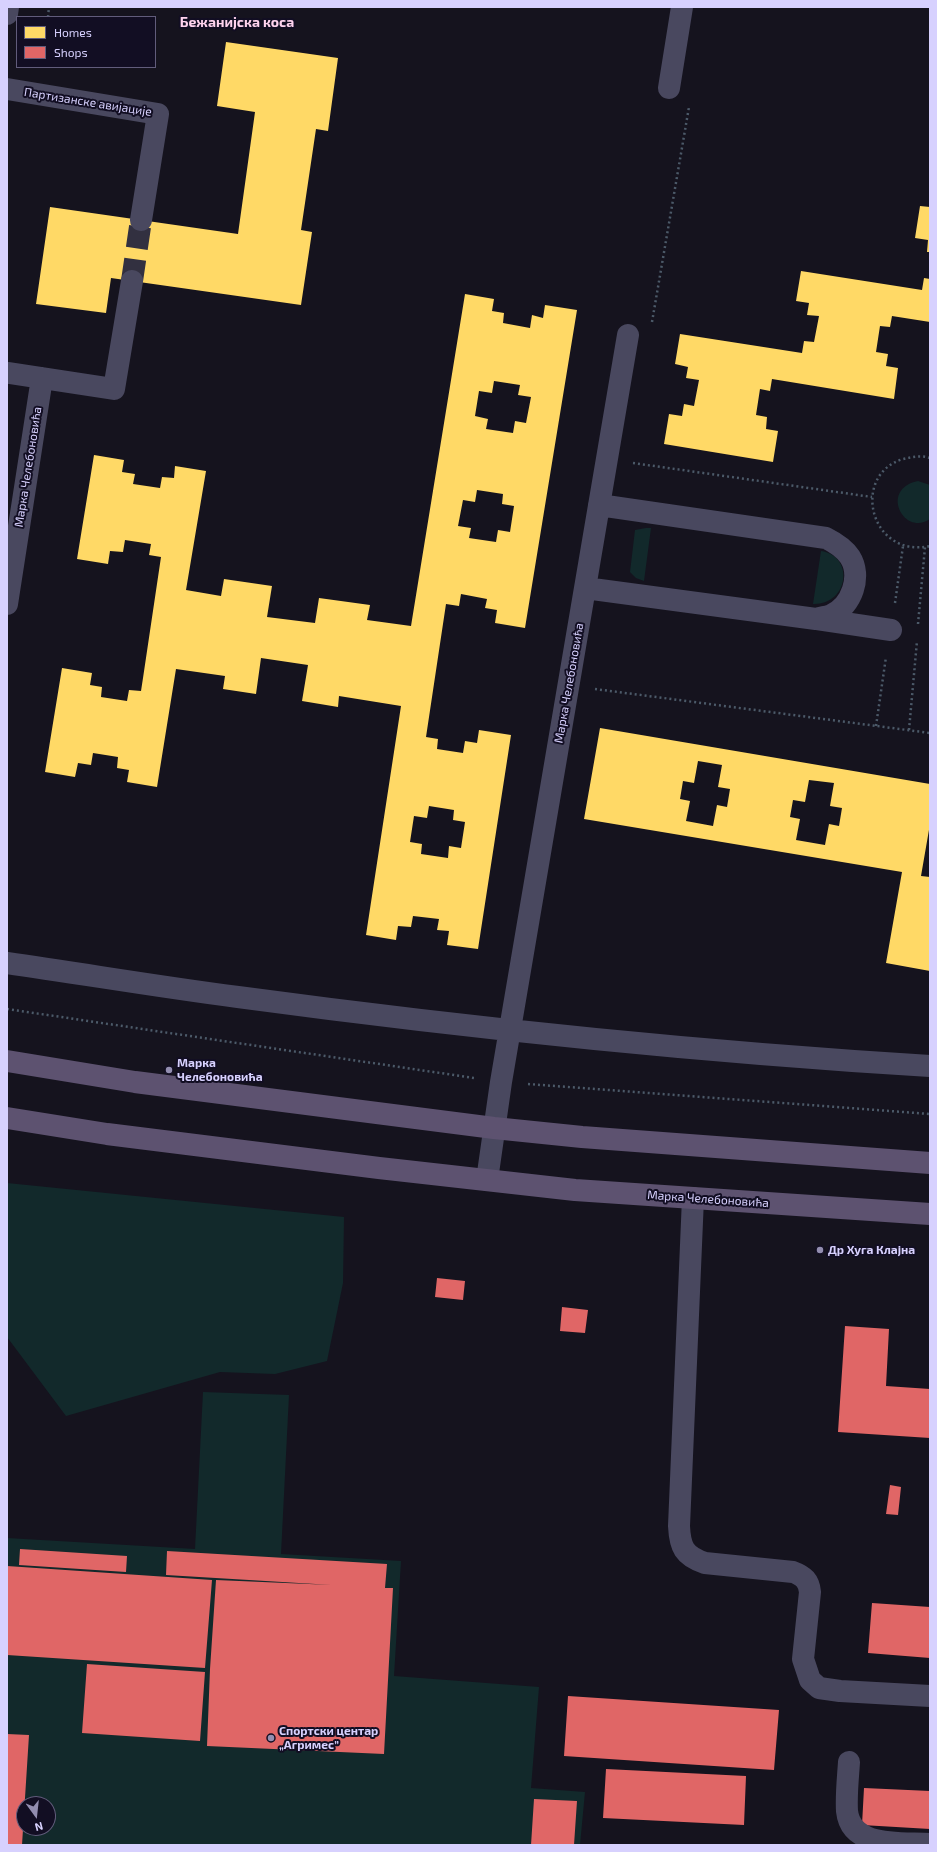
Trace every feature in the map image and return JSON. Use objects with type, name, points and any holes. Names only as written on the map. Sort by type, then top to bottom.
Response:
[{"type":"main road","points":[[7,1061],[135,1082],[494,1128],[582,1137],[930,1163]]},
{"type":"main road","name":"Марка Челебоновића","points":[[7,1118],[107,1134],[399,1171],[576,1190],[930,1214]]},
{"type":"street","points":[[7,14],[8,7]]},
{"type":"street","points":[[669,88],[682,7]]},
{"type":"street","name":"Партизанске авијације","points":[[7,89],[158,114],[142,220]]},
{"type":"street","points":[[9,373],[114,389],[132,281]]},
{"type":"street","name":"Марка Челебоновића","points":[[487,1180],[501,1082],[628,336]]},
{"type":"street","name":"Марка Челебоновића","points":[[7,604],[42,378]]},
{"type":"street","points":[[599,505],[826,538],[841,546],[851,558],[855,574],[854,585],[845,605],[832,614],[816,619]]},
{"type":"street","points":[[585,588],[891,630]]},
{"type":"street","points":[[7,963],[237,997],[510,1030],[798,1058],[930,1066]]},
{"type":"street","points":[[693,1198],[679,1526],[680,1538],[685,1551],[692,1559],[705,1563],[793,1572],[807,1581],[810,1592],[803,1659],[810,1680],[819,1688],[840,1691],[930,1696]]},
{"type":"street","points":[[849,1762],[847,1812],[851,1824],[860,1835],[874,1841],[930,1844]]},
{"type":"path","points":[[651,328],[690,101],[669,88]]},
{"type":"path","points":[[930,458],[912,457],[897,461],[885,470],[876,483],[872,497],[873,513],[880,528],[890,539],[904,546],[919,549],[930,546]]},
{"type":"path","points":[[607,458],[872,497]]},
{"type":"path","points":[[568,686],[930,733]]},
{"type":"path","points":[[7,1010],[501,1082],[930,1114]]},
{"type":"green space","points":[[918,481],[930,485],[930,519],[920,523],[912,522],[904,517],[900,510],[898,501],[900,493],[906,486]]},
{"type":"green space","points":[[651,528],[644,581],[636,578],[630,572],[635,530]]},
{"type":"green space","points":[[821,551],[832,555],[839,562],[843,570],[843,580],[840,589],[834,597],[825,602],[813,604]]},
{"type":"green space","points":[[7,1183],[344,1217],[343,1283],[327,1361],[275,1374],[220,1372],[66,1416],[7,1337]]},
{"type":"green space","name":"Спортски центар „Агримес”","points":[[203,1392],[289,1395],[281,1554],[401,1561],[394,1676],[539,1687],[531,1788],[585,1792],[580,1845],[7,1845],[7,1538],[195,1549]]},
{"type":"building: Homes","points":[[226,42],[338,58],[328,131],[316,129],[301,230],[312,232],[301,305],[111,278],[106,313],[36,304],[50,207],[238,234],[255,112],[217,106]]},
{"type":"building: Homes","points":[[920,206],[930,207],[930,252],[927,252],[928,240],[915,238]]},
{"type":"building: Homes","points":[[801,271],[922,290],[924,278],[930,279],[930,322],[892,316],[890,327],[880,326],[876,352],[888,354],[886,366],[898,368],[894,399],[772,379],[770,391],[760,389],[756,415],[767,417],[766,429],[778,431],[773,462],[664,444],[669,414],[682,416],[684,404],[694,406],[699,380],[686,378],[688,367],[675,364],[680,334],[802,353],[804,341],[814,342],[819,316],[807,315],[809,303],[796,301]]},
{"type":"building: Homes","points":[[465,294],[494,299],[492,311],[504,313],[503,323],[530,328],[532,315],[543,318],[545,305],[577,310],[525,628],[495,623],[497,610],[485,608],[487,599],[461,594],[459,606],[446,604],[426,737],[438,739],[437,749],[463,753],[465,741],[477,743],[479,730],[511,735],[478,949],[447,945],[449,931],[437,930],[439,919],[413,916],[411,927],[398,926],[396,940],[366,935],[401,706],[339,696],[338,707],[302,701],[308,665],[261,658],[256,694],[223,689],[225,676],[176,669],[157,787],[127,782],[129,770],[117,768],[118,757],[93,753],[91,765],[78,763],[75,777],[45,772],[62,668],[92,673],[90,685],[102,687],[101,697],[127,701],[129,690],[141,691],[161,557],[149,555],[151,544],[125,540],[123,552],[110,551],[108,564],[77,559],[94,455],[124,460],[122,472],[135,474],[133,484],[160,488],[162,477],[174,478],[175,466],[206,471],[186,590],[221,596],[224,579],[272,586],[267,617],[315,623],[319,598],[370,605],[367,620],[411,626]],"holes":[[[494,381],[520,385],[518,395],[531,397],[526,423],[515,421],[513,433],[486,429],[488,419],[475,416],[479,391],[492,393]],[[477,490],[503,494],[502,504],[514,506],[510,532],[498,530],[496,542],[469,538],[471,528],[458,526],[463,500],[475,502]],[[429,806],[454,810],[453,820],[465,822],[461,848],[449,846],[448,858],[421,854],[422,844],[410,842],[414,816],[427,818]]]},
{"type":"building: Homes","points":[[600,728],[930,784],[930,824],[921,876],[930,877],[930,971],[886,963],[902,872],[584,819]],"holes":[[[698,761],[722,765],[718,787],[730,789],[727,807],[717,805],[713,826],[686,821],[690,801],[680,799],[683,781],[694,783]],[[809,780],[834,783],[830,806],[842,808],[839,826],[829,824],[825,845],[796,840],[800,819],[790,817],[793,800],[805,802]]]},
{"type":"building: Shops","points":[[437,1278],[465,1281],[463,1300],[435,1297]]},
{"type":"building: Shops","points":[[562,1307],[588,1310],[585,1333],[560,1331]]},
{"type":"building: Shops","points":[[845,1326],[889,1329],[886,1386],[930,1389],[930,1438],[838,1432]]},
{"type":"building: Shops","points":[[890,1485],[901,1487],[898,1515],[886,1514]]},
{"type":"building: Shops","points":[[20,1549],[127,1556],[126,1572],[19,1565]]},
{"type":"building: Shops","points":[[167,1551],[387,1564],[385,1588],[393,1588],[384,1754],[207,1746],[216,1580],[332,1585],[166,1575]]},
{"type":"building: Shops","points":[[7,1566],[212,1580],[205,1668],[7,1655]]},
{"type":"building: Shops","points":[[872,1603],[930,1607],[930,1658],[868,1653]]},
{"type":"building: Shops","points":[[87,1664],[205,1672],[200,1741],[82,1733]]},
{"type":"building: Shops","points":[[568,1696],[779,1710],[774,1770],[564,1756]]},
{"type":"building: Shops","points":[[7,1734],[29,1735],[25,1796],[16,1796],[16,1836],[23,1836],[22,1845],[7,1845]]},
{"type":"building: Shops","points":[[606,1769],[746,1776],[744,1825],[603,1818]]},
{"type":"building: Shops","points":[[864,1788],[930,1791],[930,1829],[862,1825]]},
{"type":"building: Shops","points":[[534,1799],[577,1801],[574,1845],[531,1845]]},
{"type":"tunnel","points":[[132,281],[141,220]]},
{"type":"place","name":"Марка Челебоновића","points":[[169,1070]]},
{"type":"place","name":"Др Хуга Клајна","points":[[820,1250]]},
{"type":"place","name":"Спортски центар „Агримес”","points":[[271,1738]]},
{"type":"district","name":"Бежанијска коса","points":[[237,22]]}]
